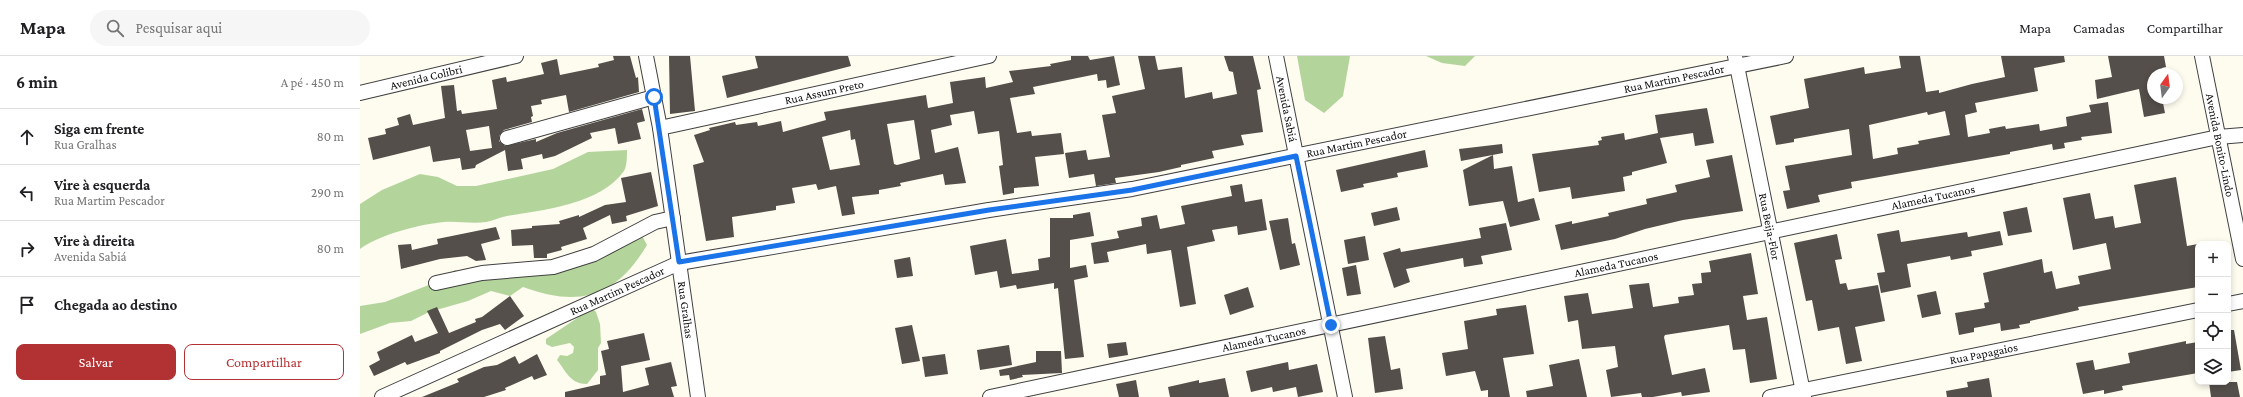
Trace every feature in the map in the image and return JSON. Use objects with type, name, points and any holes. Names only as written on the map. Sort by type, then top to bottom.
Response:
[{"type":"street","name":"Avenida Colibri","points":[[360,93],[480,60],[516,56]]},
{"type":"street","name":"Rua Gralhas","points":[[646,56],[660,128],[698,397]]},
{"type":"street","name":"Rua Assum Preto","points":[[660,128],[952,60],[988,56]]},
{"type":"street","name":"Avenida Sabiá","points":[[1276,56],[1345,397]]},
{"type":"street","name":"Rua Martim Pescador","points":[[382,397],[679,262],[989,210],[1132,190],[1736,61],[1786,56]]},
{"type":"street","name":"Avenida Bonito-Lindo","points":[[2202,56],[2243,259]]},
{"type":"street","name":"Rua Beija-Flor","points":[[1736,61],[1803,394]]},
{"type":"street","points":[[507,138],[654,97]]},
{"type":"street","name":"Alameda Tucanos","points":[[990,397],[1009,395],[1331,325],[2218,138],[2243,135]]},
{"type":"street","points":[[436,283],[482,273],[553,267],[594,254],[655,222],[673,218]]},
{"type":"street","points":[[2231,303],[2243,301]]},
{"type":"street","name":"Rua Papagaios","points":[[1770,397],[1803,394],[2195,311]]},
{"type":"green space","points":[[1297,56],[1350,56],[1343,96],[1324,113],[1305,100]]},
{"type":"green space","points":[[1426,56],[1475,56],[1465,66],[1442,63]]},
{"type":"green space","points":[[627,150],[625,169],[614,182],[601,191],[570,204],[486,222],[444,222],[424,225],[377,239],[360,249],[360,204],[382,190],[420,174],[438,177],[457,186],[476,186],[553,169],[588,152]]},
{"type":"green space","points":[[638,228],[647,245],[635,263],[623,276],[609,287],[595,293],[579,297],[562,297],[523,287],[510,296],[491,291],[468,301],[429,312],[411,321],[390,323],[360,334],[360,306],[385,302],[439,281],[455,270],[492,280],[511,276],[551,274],[568,270]]},
{"type":"green space","points":[[592,308],[596,312],[600,324],[601,343],[598,348],[598,370],[587,384],[576,382],[572,379],[557,360],[560,355],[567,356],[573,353],[574,347],[570,343],[552,347],[546,344],[546,339]]},
{"type":"building","points":[[613,56],[630,56],[636,78],[638,77],[639,92],[569,112],[566,95],[541,100],[542,104],[531,106],[533,116],[531,117],[532,122],[504,130],[499,136],[499,141],[505,146],[536,139],[536,142],[557,133],[642,109],[645,121],[637,123],[641,139],[618,144],[615,128],[590,133],[592,138],[555,156],[543,159],[542,154],[521,159],[523,169],[508,171],[505,150],[476,165],[475,168],[462,170],[460,158],[433,162],[430,146],[373,160],[368,138],[386,134],[385,129],[399,125],[397,118],[410,114],[413,125],[445,118],[441,86],[454,85],[457,111],[461,110],[462,114],[497,109],[492,80],[506,77],[507,82],[544,74],[541,63],[557,59],[560,75],[599,67],[598,64],[614,60]],"holes":[[[489,126],[492,148],[470,151],[466,130]]]},
{"type":"building","points":[[669,56],[690,56],[695,111],[670,114]]},
{"type":"building","points":[[755,56],[848,56],[851,66],[727,98],[722,76],[758,68]]},
{"type":"building","points":[[1071,56],[1088,56],[1090,60],[1114,56],[1120,85],[1107,88],[1106,80],[1098,81],[1097,74],[1033,87],[1035,94],[1010,98],[1017,133],[1031,131],[1032,136],[1061,133],[1064,154],[1035,157],[1039,186],[1014,188],[1014,193],[1003,195],[999,166],[1003,165],[999,131],[978,134],[974,111],[950,115],[952,125],[931,130],[935,153],[958,147],[966,183],[945,185],[943,174],[900,183],[901,186],[879,190],[879,194],[852,197],[855,214],[842,216],[836,186],[818,190],[816,184],[792,188],[795,203],[776,206],[776,210],[732,217],[734,237],[706,241],[693,165],[704,162],[694,135],[710,130],[709,128],[735,122],[736,125],[757,122],[758,126],[781,121],[783,132],[826,120],[824,112],[926,95],[928,108],[953,103],[950,82],[985,77],[986,88],[1013,82],[1009,71],[1051,66],[1050,64],[1071,60]],"holes":[[[914,120],[920,159],[897,165],[894,164],[887,124]],[[850,130],[851,140],[855,139],[860,165],[830,170],[822,137]]]},
{"type":"building","points":[[1138,56],[1155,56],[1158,70],[1182,67],[1185,98],[1212,92],[1213,99],[1237,94],[1233,72],[1229,71],[1224,56],[1253,56],[1261,89],[1257,90],[1263,132],[1241,135],[1244,145],[1212,151],[1214,158],[1181,165],[1181,167],[1159,172],[1115,178],[1116,183],[1096,186],[1094,174],[1069,178],[1065,153],[1086,150],[1088,160],[1110,157],[1102,115],[1116,113],[1112,96],[1145,89]]},
{"type":"building","points":[[1899,56],[1920,56],[1926,92],[1939,90],[1939,93],[2005,77],[2001,56],[2064,56],[2065,62],[2034,68],[2038,91],[1975,103],[1977,112],[1965,115],[1968,137],[1990,133],[1989,129],[2005,126],[2006,129],[2039,124],[2040,131],[2067,126],[2066,117],[2091,112],[2089,105],[2108,102],[2112,133],[2081,137],[2082,140],[2064,143],[2065,148],[2053,150],[2052,144],[2010,152],[2010,154],[1851,182],[1852,188],[1818,195],[1820,202],[1787,209],[1783,191],[1790,190],[1785,166],[1852,155],[1849,129],[1794,139],[1794,142],[1776,145],[1770,116],[1809,108],[1804,79],[1864,67],[1865,74],[1901,68]],"holes":[[[1945,111],[1950,135],[1918,141],[1919,144],[1897,148],[1898,154],[1873,159],[1869,125],[1927,112],[1928,115]]]},
{"type":"building","points":[[2108,56],[2164,56],[2166,67],[2147,68],[2147,104],[2163,104],[2165,113],[2144,117],[2139,89],[2097,99],[2095,80],[2112,77]]},
{"type":"building","points":[[1707,108],[1714,143],[1695,146],[1693,133],[1660,138],[1667,163],[1632,172],[1632,175],[1623,177],[1625,191],[1572,199],[1570,187],[1539,192],[1532,154],[1599,145],[1598,141],[1602,140],[1601,137],[1624,133],[1625,140],[1658,133],[1655,115]]},
{"type":"building","points":[[1502,144],[1503,153],[1461,161],[1459,149]]},
{"type":"building","points":[[1425,150],[1428,167],[1397,173],[1398,177],[1363,184],[1364,187],[1341,192],[1336,170]]},
{"type":"building","points":[[1493,155],[1494,169],[1512,166],[1518,202],[1534,198],[1540,220],[1510,227],[1503,201],[1469,206],[1463,170]]},
{"type":"building","points":[[1732,155],[1743,211],[1683,220],[1645,229],[1615,239],[1561,250],[1555,225],[1572,221],[1572,224],[1609,216],[1608,213],[1647,204],[1646,199],[1677,192],[1675,185],[1710,177],[1706,160]]},
{"type":"building","points":[[651,172],[658,206],[626,216],[627,221],[612,224],[610,215],[583,228],[587,239],[561,247],[562,250],[547,254],[547,258],[534,258],[533,245],[512,246],[511,230],[532,228],[532,226],[560,224],[559,221],[579,215],[579,217],[605,205],[626,202],[621,178]]},
{"type":"building","points":[[2176,177],[2187,246],[2195,245],[2195,288],[2078,307],[2079,310],[2030,321],[2030,323],[2019,325],[2020,328],[2001,331],[2000,323],[1974,328],[1974,332],[1959,335],[1955,313],[1985,308],[1984,303],[1989,302],[1983,273],[2042,259],[2044,273],[2052,271],[2056,289],[2080,284],[2078,276],[2111,269],[2106,243],[2073,250],[2063,198],[2090,193],[2095,219],[2113,216],[2115,228],[2141,223],[2134,185]]},
{"type":"building","points":[[1242,184],[1245,202],[1262,199],[1267,230],[1238,235],[1237,226],[1212,230],[1215,241],[1187,247],[1196,304],[1180,307],[1171,250],[1147,254],[1146,244],[1107,252],[1109,262],[1094,264],[1091,243],[1119,238],[1117,231],[1142,226],[1141,218],[1157,215],[1160,229],[1185,224],[1181,206],[1232,196],[1230,186]]},
{"type":"building","points":[[1397,207],[1400,220],[1374,226],[1371,213]]},
{"type":"building","points":[[2027,207],[2032,232],[2008,236],[2003,212]]},
{"type":"building","points":[[1090,212],[1094,236],[1070,240],[1070,268],[1086,265],[1088,277],[1074,280],[1084,357],[1065,359],[1058,288],[1054,289],[1054,283],[1017,289],[1016,285],[1000,288],[997,271],[975,275],[970,246],[1006,239],[1012,274],[1039,270],[1038,259],[1050,257],[1050,218],[1073,218],[1073,215]]},
{"type":"building","points":[[1288,218],[1292,244],[1295,243],[1300,265],[1280,270],[1269,221]]},
{"type":"building","points":[[1506,223],[1512,250],[1481,256],[1483,264],[1464,267],[1463,258],[1406,269],[1410,282],[1394,288],[1383,253],[1400,248],[1401,252],[1481,238],[1479,228]]},
{"type":"building","points":[[496,227],[500,239],[481,244],[486,260],[476,261],[467,256],[440,259],[401,269],[398,245],[411,244],[412,250],[438,244],[437,239]]},
{"type":"building","points":[[1899,230],[1901,242],[1967,232],[1968,237],[2000,231],[2003,245],[1971,251],[1972,256],[1951,260],[1950,256],[1907,264],[1911,287],[1881,293],[1877,273],[1885,272],[1877,234]]},
{"type":"building","points":[[1837,234],[1842,259],[1835,260],[1840,284],[1846,283],[1848,290],[1878,285],[1885,321],[1855,327],[1862,361],[1846,364],[1839,327],[1818,331],[1812,300],[1806,301],[1794,243]]},
{"type":"building","points":[[1365,236],[1369,260],[1348,264],[1344,240]]},
{"type":"building","points":[[1751,253],[1758,294],[1743,296],[1747,320],[1767,317],[1777,379],[1750,383],[1745,349],[1733,350],[1729,325],[1665,335],[1664,337],[1672,375],[1705,368],[1710,392],[1682,396],[1681,392],[1653,397],[1642,397],[1641,393],[1611,397],[1606,370],[1618,367],[1615,346],[1582,349],[1578,320],[1568,322],[1564,296],[1588,293],[1592,314],[1633,308],[1629,285],[1649,283],[1653,307],[1679,303],[1678,297],[1694,295],[1692,284],[1702,283],[1701,273],[1711,272],[1709,261]]},
{"type":"building","points":[[910,257],[913,276],[897,278],[894,260]]},
{"type":"building","points":[[1356,265],[1361,294],[1347,296],[1342,268]]},
{"type":"building","points":[[1248,287],[1254,307],[1230,315],[1224,295]]},
{"type":"building","points":[[1936,291],[1941,314],[1922,318],[1917,295]]},
{"type":"building","points":[[510,296],[524,316],[505,330],[500,324],[482,330],[440,351],[440,353],[407,365],[405,362],[374,376],[369,366],[380,360],[377,352],[412,335],[415,342],[438,333],[427,311],[437,307],[449,333],[476,322],[475,319],[482,317]]},
{"type":"building","points":[[1526,305],[1534,354],[1503,358],[1510,397],[1488,397],[1488,390],[1481,391],[1475,371],[1446,376],[1442,353],[1468,349],[1464,321],[1497,315],[1496,309]]},
{"type":"building","points":[[912,325],[920,361],[902,364],[895,328]]},
{"type":"building","points":[[2231,330],[2234,330],[2241,370],[2231,372]]},
{"type":"building","points":[[644,333],[650,360],[621,366],[623,392],[649,385],[645,368],[671,362],[677,386],[671,387],[674,397],[565,397],[565,392],[600,384],[600,376],[606,375],[601,351],[609,349],[607,341]]},
{"type":"building","points":[[1385,336],[1391,370],[1400,368],[1403,389],[1375,393],[1368,338]]},
{"type":"building","points":[[2186,341],[2186,344],[2195,342],[2195,374],[2122,386],[2123,390],[2104,394],[2104,390],[2083,394],[2076,363],[2093,360],[2095,370],[2130,363],[2128,353]]},
{"type":"building","points":[[1126,342],[1128,355],[1109,358],[1107,344]]},
{"type":"building","points":[[1009,345],[1012,365],[980,370],[977,350]]},
{"type":"building","points":[[1036,351],[1061,351],[1062,373],[1022,375],[1023,377],[1010,380],[1009,375],[1000,376],[999,370],[1036,362]]},
{"type":"building","points":[[537,354],[547,375],[534,380],[532,376],[505,388],[506,390],[484,397],[422,397],[459,382],[457,379],[484,367],[497,365],[515,356],[519,364]]},
{"type":"building","points":[[945,354],[948,374],[925,377],[922,357]]},
{"type":"building","points":[[1579,359],[1587,397],[1527,397],[1526,391],[1553,386],[1549,365]]},
{"type":"building","points":[[1288,362],[1289,370],[1317,364],[1323,392],[1298,397],[1296,387],[1273,392],[1272,387],[1251,392],[1246,371]]},
{"type":"building","points":[[1225,378],[1229,397],[1170,397],[1168,387],[1199,380],[1199,383]]},
{"type":"building","points":[[1989,378],[1992,397],[1947,397],[1946,391],[1968,387],[1967,382]]},
{"type":"building","points":[[1136,380],[1139,397],[1119,397],[1116,384]]},
{"type":"building","points":[[2231,382],[2237,382],[2240,397],[2211,397],[2209,385],[2231,385]]},
{"type":"route","points":[[654,97],[660,128],[679,262],[989,210],[1132,190],[1296,156],[1331,325]]}]
